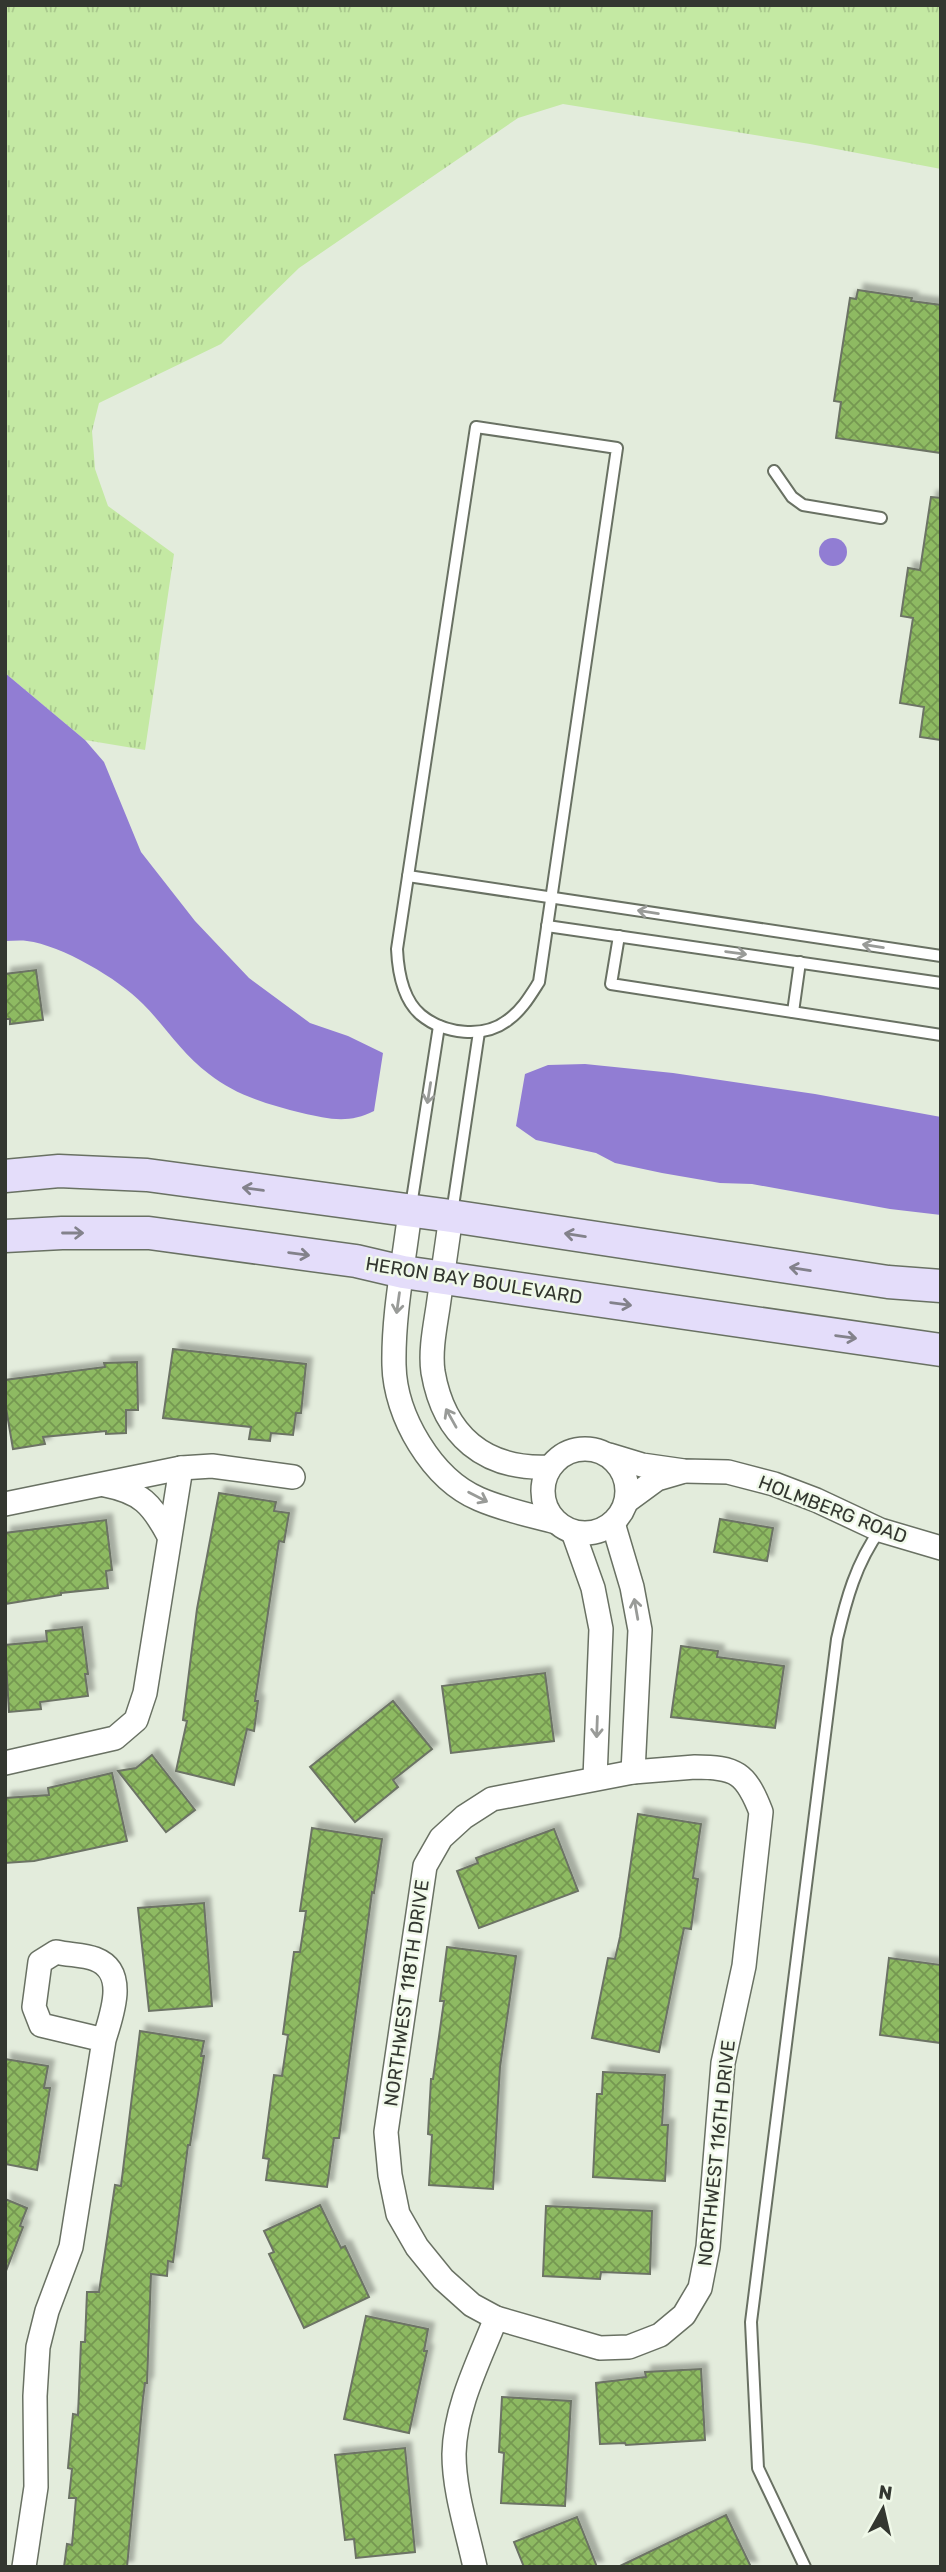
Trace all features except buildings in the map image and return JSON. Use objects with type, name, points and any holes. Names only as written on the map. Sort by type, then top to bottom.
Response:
[{"type":"street","points":[[5,1176],[59,1171],[147,1175],[451,1216],[888,1282],[941,1286]]},
{"type":"street","points":[[410,1211],[395,1325],[394,1368],[400,1401],[417,1440],[430,1461],[447,1478],[477,1498],[565,1527],[594,1532],[613,1523],[622,1513],[627,1501],[625,1475],[619,1464],[609,1455],[583,1448],[558,1457],[549,1467],[542,1490],[544,1502],[565,1527],[593,1588],[601,1629],[595,1778]]},
{"type":"street","points":[[451,1216],[434,1330],[433,1370],[441,1400],[456,1427],[472,1447],[497,1462],[528,1468],[549,1467]]},
{"type":"street","name":"HERON BAY BOULEVARD","points":[[5,1236],[149,1233],[356,1261],[403,1272],[941,1350]]},
{"type":"street","name":"HOLMBERG ROAD","points":[[609,1455],[642,1465],[684,1471],[729,1472],[774,1484],[880,1530],[941,1548]]},
{"type":"street","points":[[5,1504],[180,1468],[212,1466],[293,1477]]},
{"type":"street","points":[[5,1763],[115,1738],[136,1720],[145,1693],[180,1468]]},
{"type":"street","name":"HOLMBERG ROAD","points":[[627,1501],[657,1479],[684,1471]]},
{"type":"street","points":[[102,1484],[127,1489],[146,1500],[159,1516],[169,1536]]},
{"type":"street","points":[[613,1523],[632,1587],[638,1620],[639,1677],[634,1772]]},
{"type":"street","points":[[599,1676],[639,1677]]},
{"type":"street","name":"NORTHWEST 116TH DRIVE","points":[[496,2318],[600,2348],[629,2347],[660,2335],[684,2315],[700,2288],[708,2247],[723,2063],[744,1966],[761,1812],[752,1788],[738,1775],[721,1767],[634,1772]]},
{"type":"street","name":"NORTHWEST 118TH DRIVE","points":[[496,2318],[472,2305],[453,2288],[417,2246],[398,2214],[390,2175],[386,2132],[425,1866],[441,1838],[464,1817],[492,1799],[634,1772]]},
{"type":"street","points":[[24,2567],[36,2487],[35,2396],[38,2347],[47,2311],[71,2247],[104,2040]]},
{"type":"street","points":[[475,2567],[457,2484],[454,2453],[460,2417],[496,2318]]},
{"type":"lane","points":[[476,427],[617,448],[539,982],[524,1005],[506,1022],[479,1032],[460,1032],[439,1026],[420,1014],[406,995],[397,964],[397,949],[408,876],[476,427]]},
{"type":"lane","points":[[774,471],[792,498],[803,505],[881,518]]},
{"type":"lane","points":[[408,876],[941,956]]},
{"type":"lane","points":[[547,926],[941,983]]},
{"type":"lane","points":[[620,936],[611,984],[941,1035]]},
{"type":"lane","points":[[793,1012],[800,962]]},
{"type":"lane","points":[[410,1211],[439,1026]]},
{"type":"lane","points":[[451,1216],[479,1032]]},
{"type":"lane","points":[[805,2567],[758,2468],[751,2322],[837,1639],[848,1593],[868,1548],[880,1530]]},
{"type":"green space","points":[[5,5],[941,5],[941,169],[810,144],[563,104],[518,118],[299,268],[221,344],[99,403],[92,431],[95,469],[108,506],[174,554],[145,750],[85,740],[5,673]]},
{"type":"shaded area","points":[[833,538],[843,542],[847,552],[843,562],[833,566],[823,562],[819,552],[823,542]]},
{"type":"shaded area","points":[[5,673],[85,740],[104,762],[141,852],[195,921],[249,978],[310,1023],[348,1036],[383,1053],[374,1111],[356,1118],[330,1118],[277,1106],[241,1093],[200,1066],[133,994],[105,974],[72,956],[41,944],[5,941]]},
{"type":"shaded area","points":[[585,1064],[673,1073],[815,1094],[941,1117],[941,1215],[890,1209],[752,1184],[720,1183],[662,1173],[615,1163],[596,1153],[536,1140],[516,1126],[525,1074],[548,1065]]}]
